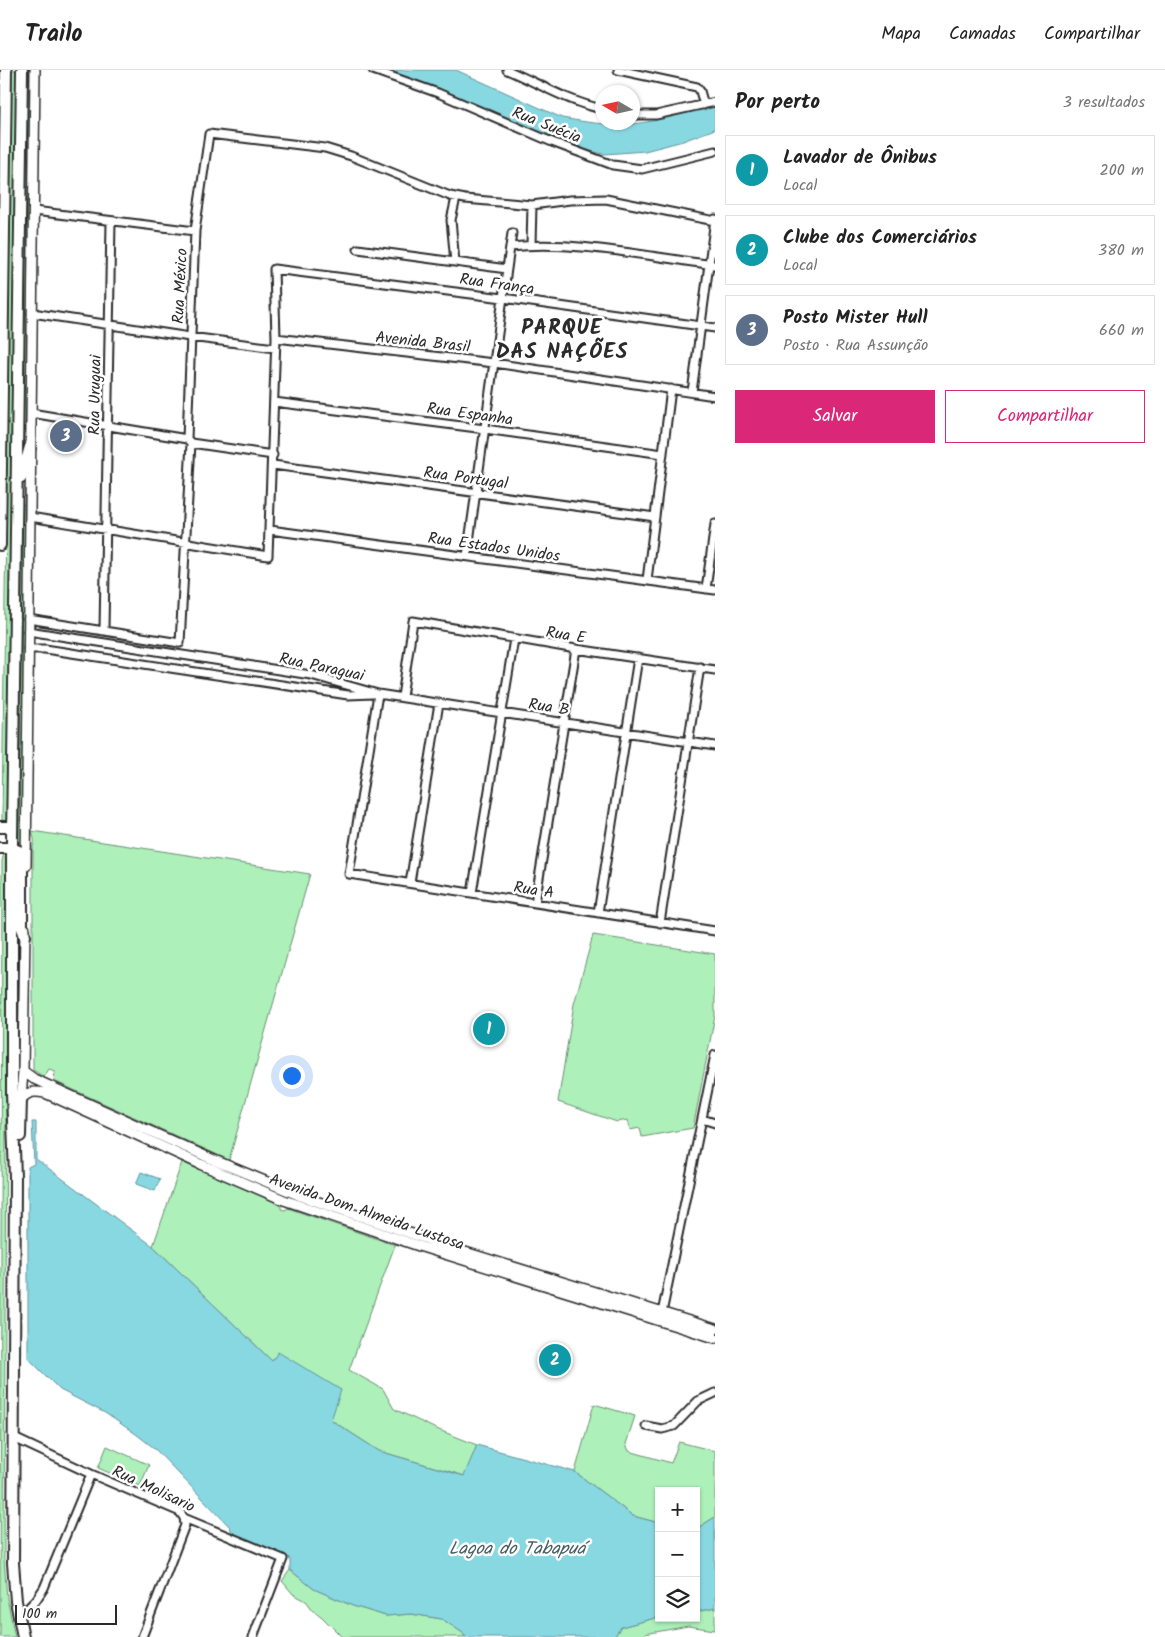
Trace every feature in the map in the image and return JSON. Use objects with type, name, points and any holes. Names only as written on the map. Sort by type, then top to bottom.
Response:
[{"type":"highway","points":[[0,545],[6,70]]},
{"type":"highway","points":[[22,70],[12,827],[12,1092],[15,1176],[14,1563],[19,1617],[24,1637]]},
{"type":"highway","points":[[17,499],[30,447]]},
{"type":"highway","points":[[0,827],[12,827]]},
{"type":"highway","points":[[0,848],[12,848],[19,851],[22,858],[22,928],[25,936]]},
{"type":"highway","points":[[15,1176],[19,1159],[21,1099]]},
{"type":"main road","points":[[21,1099],[25,936],[35,70]]},
{"type":"main road","name":"Avenida Dom Almeida Lustosa","points":[[23,1071],[46,1089],[284,1200],[464,1256],[715,1338]]},
{"type":"main road","points":[[21,1099],[28,1093],[46,1089]]},
{"type":"main road","name":"Avenida Dom Almeida Lustosa","points":[[464,1256],[715,1329]]},
{"type":"street","name":"Rua Suécia","points":[[373,70],[438,93],[552,142],[613,165],[642,169],[715,151]]},
{"type":"street","points":[[507,70],[563,96],[595,108]]},
{"type":"street","points":[[618,70],[697,86],[704,105]]},
{"type":"street","points":[[640,115],[656,115],[715,102]]},
{"type":"street","name":"Rua México","points":[[104,630],[180,642],[186,543],[190,337],[195,231],[209,134],[325,148],[351,156],[406,180],[456,198]]},
{"type":"street","points":[[455,262],[451,220],[456,198],[532,205],[570,200],[606,200],[715,220],[712,265],[692,392]]},
{"type":"street","points":[[531,245],[532,205]]},
{"type":"street","points":[[34,211],[195,231]]},
{"type":"street","name":"Rua Uruguai","points":[[104,630],[112,221]]},
{"type":"street","points":[[467,556],[512,233]]},
{"type":"street","points":[[510,248],[531,245],[578,247],[712,265]]},
{"type":"street","points":[[358,249],[507,269]]},
{"type":"street","name":"Rua França","points":[[276,338],[274,269],[503,298],[715,328]]},
{"type":"street","points":[[32,313],[275,348]]},
{"type":"street","points":[[30,517],[268,556],[276,338]]},
{"type":"street","name":"Avenida Brasil","points":[[276,338],[494,363],[715,396]]},
{"type":"street","points":[[647,580],[671,389]]},
{"type":"street","name":"Rua Espanha","points":[[274,402],[663,454]]},
{"type":"street","points":[[31,413],[273,455]]},
{"type":"street","name":"Rua Portugal","points":[[272,465],[655,518]]},
{"type":"street","points":[[706,589],[715,524]]},
{"type":"street","name":"Rua Estados Unidos","points":[[270,530],[715,590]]},
{"type":"street","points":[[28,619],[104,630]]},
{"type":"street","name":"Rua E","points":[[402,697],[413,621],[576,650],[715,670]]},
{"type":"street","name":"Rua Paraguai","points":[[28,631],[311,675],[378,694]]},
{"type":"street","points":[[472,893],[514,639]]},
{"type":"street","name":"Rua Paraguai","points":[[28,649],[348,695],[378,694]]},
{"type":"street","points":[[535,903],[576,650]]},
{"type":"street","points":[[598,913],[638,658]]},
{"type":"street","points":[[660,923],[700,668]]},
{"type":"street","name":"Rua B","points":[[378,694],[715,746]]},
{"type":"street","name":"Rua A","points":[[378,694],[348,874],[715,931]]},
{"type":"street","points":[[410,883],[439,703]]},
{"type":"street","points":[[662,1313],[715,1055]]},
{"type":"street","points":[[702,1119],[715,1123]]},
{"type":"street","points":[[646,1426],[662,1429],[674,1426],[698,1401],[715,1393]]},
{"type":"street","name":"Rua Molisario","points":[[14,1438],[91,1474],[180,1512],[184,1518],[283,1559],[253,1637]]},
{"type":"street","points":[[19,1617],[36,1600],[44,1588],[91,1474]]},
{"type":"street","points":[[142,1637],[185,1525],[184,1518]]},
{"type":"green space","points":[[12,70],[17,70],[6,823],[2,822]]},
{"type":"green space","points":[[28,70],[32,70],[28,404],[25,423],[25,454],[23,456]]},
{"type":"green space","points":[[26,474],[22,844],[19,843],[23,506]]},
{"type":"green space","points":[[32,831],[310,874],[229,1160],[54,1081],[55,1071],[49,1069],[44,1077],[33,1070],[34,840]]},
{"type":"green space","points":[[4,853],[7,855],[7,865],[4,1559],[7,1598],[15,1637],[0,1637],[2,861]]},
{"type":"green space","points":[[18,859],[19,941],[21,947],[19,1062],[18,1052]]},
{"type":"green space","points":[[593,935],[715,954],[715,1016],[693,1128],[642,1137],[640,1128],[630,1130],[628,1120],[617,1122],[558,1102],[574,1004]]},
{"type":"green space","points":[[182,1162],[281,1205],[281,1209],[285,1210],[288,1208],[395,1245],[349,1370],[383,1389],[394,1409],[434,1428],[477,1445],[465,1476],[379,1451],[331,1420],[278,1352],[273,1362],[153,1246]]},
{"type":"green space","points":[[594,1404],[635,1416],[626,1444],[629,1451],[671,1463],[679,1442],[715,1451],[715,1517],[700,1526],[700,1487],[655,1487],[655,1522],[633,1516],[575,1472]]},
{"type":"green space","points":[[107,1446],[149,1465],[140,1486],[98,1468]]},
{"type":"green space","points":[[290,1570],[314,1589],[353,1606],[386,1616],[411,1614],[442,1619],[463,1633],[465,1637],[342,1637],[306,1601],[293,1594],[282,1581]]},
{"type":"green space","points":[[715,1608],[715,1630],[688,1626],[645,1634],[644,1637],[614,1637],[621,1627],[655,1618],[655,1622],[700,1622],[700,1611]]},
{"type":"water","points":[[384,70],[456,70],[562,118],[595,123],[595,130],[640,130],[640,123],[715,105],[715,129],[683,141],[645,151],[605,154],[584,150]]},
{"type":"water","name":"Lagoa do Tabapuá","points":[[32,1122],[36,1122],[36,1159],[153,1246],[272,1361],[278,1352],[341,1390],[331,1420],[379,1451],[464,1476],[477,1445],[575,1472],[633,1516],[655,1522],[655,1618],[621,1627],[614,1637],[465,1637],[463,1633],[442,1619],[411,1614],[386,1616],[353,1606],[314,1589],[290,1570],[290,1559],[282,1553],[254,1544],[232,1533],[230,1527],[154,1448],[105,1413],[60,1390],[28,1358],[28,1167],[34,1164]]},
{"type":"water","points":[[141,1172],[160,1179],[155,1191],[136,1184]]},
{"type":"water","points":[[715,1517],[715,1608],[700,1611],[700,1532],[700,1526]]},
{"type":"place","name":"Posto Mister Hull","points":[[66,436]]},
{"type":"place","name":"Lavador de Ônibus","points":[[489,1029]]},
{"type":"place","name":"Clube dos Comerciários","points":[[555,1360]]},
{"type":"district","name":"PARQUE DAS NAÇÕES","points":[[562,339]]}]
